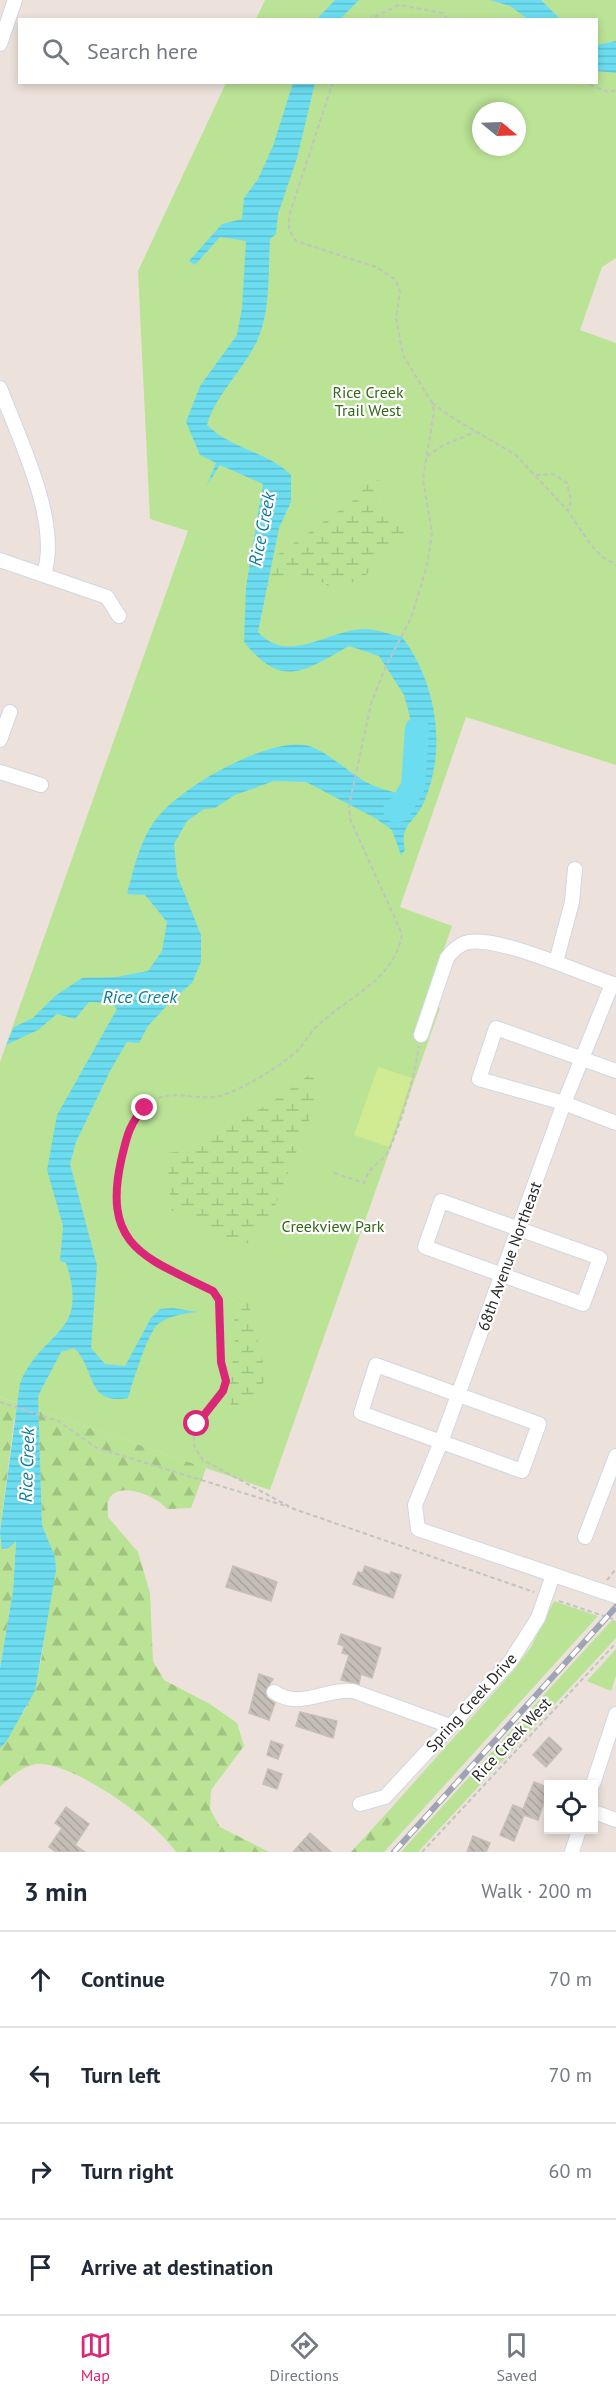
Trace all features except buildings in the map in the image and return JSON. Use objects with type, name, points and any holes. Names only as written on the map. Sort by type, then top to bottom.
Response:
[{"type":"street","points":[[0,44],[15,0]]},
{"type":"street","points":[[0,388],[47,522],[49,559],[44,574]]},
{"type":"street","points":[[0,560],[107,597],[119,616]]},
{"type":"street","points":[[0,740],[10,712]]},
{"type":"street","points":[[0,772],[42,785]]},
{"type":"street","points":[[556,962],[572,902],[575,869]]},
{"type":"street","points":[[421,1035],[447,958],[466,942],[486,942],[556,962],[614,985]]},
{"type":"street","name":"68th Avenue Northeast","points":[[553,1575],[418,1529],[415,1505],[441,1442],[520,1229],[564,1103],[614,985]]},
{"type":"street","points":[[616,1071],[496,1028],[479,1080],[564,1103],[616,1123]]},
{"type":"street","points":[[441,1201],[600,1258],[584,1304],[503,1273],[425,1247],[441,1201]]},
{"type":"street","points":[[376,1365],[539,1424],[522,1472],[441,1442],[361,1413],[376,1365]]},
{"type":"street","points":[[585,1537],[616,1455]]},
{"type":"street","points":[[553,1575],[616,1596]]},
{"type":"street","name":"Spring Creek Drive","points":[[360,1804],[385,1797],[491,1684],[528,1637],[553,1575]]},
{"type":"street","points":[[274,1692],[283,1699],[296,1701],[337,1689],[353,1691],[450,1726]]},
{"type":"street","points":[[595,1780],[616,1714]]},
{"type":"street","points":[[598,1813],[616,1820]]},
{"type":"street","points":[[572,1852],[578,1834]]},
{"type":"path","points":[[372,18],[399,4],[443,12],[447,18]]},
{"type":"path","points":[[294,1509],[203,1460],[194,1446],[194,1432],[197,1424],[223,1391],[226,1381],[221,1362],[219,1300],[213,1291],[143,1256],[126,1238],[118,1217],[117,1179],[133,1119],[145,1108],[157,1099],[189,1094],[219,1096],[257,1080],[297,1050],[315,1028],[373,986],[399,948],[402,934],[350,819],[349,806],[371,704],[385,668],[411,618],[432,533],[423,479],[434,412],[432,403],[403,355],[396,318],[400,291],[395,279],[376,267],[296,241],[288,230],[289,216],[332,84]]},
{"type":"path","points":[[588,84],[608,92],[616,90]]},
{"type":"path","points":[[432,403],[475,432],[516,455],[568,511],[591,545],[601,556],[616,565]]},
{"type":"path","points":[[427,457],[444,445],[475,432]]},
{"type":"path","points":[[535,476],[553,474],[567,483],[571,501],[568,511]]},
{"type":"path","points":[[334,1173],[363,1183],[368,1170],[387,1153],[413,1079],[421,1035]]},
{"type":"path","points":[[0,1402],[58,1421],[97,1448],[294,1509],[534,1592]]},
{"type":"path","points":[[606,1581],[616,1569]]},
{"type":"path","points":[[555,1600],[616,1620]]},
{"type":"path","name":"Rice Creek West","points":[[422,1852],[616,1642]]},
{"type":"green space","name":"Rice Creek Trail West","points":[[265,0],[616,0],[616,258],[602,267],[580,330],[616,343],[616,765],[466,717],[400,907],[452,926],[425,1002],[440,1008],[270,1490],[0,1397],[0,1062],[188,531],[150,519],[138,271],[226,84],[598,84],[598,18],[256,18]]},
{"type":"green space","points":[[371,480],[383,481],[373,512],[409,530],[406,539],[394,542],[361,581],[328,586],[316,578],[294,573],[267,588],[273,558],[354,500]]},
{"type":"green space","points":[[378,1067],[412,1078],[389,1147],[354,1135]]},
{"type":"green space","points":[[318,1068],[313,1110],[272,1213],[248,1243],[233,1245],[171,1210],[167,1153],[192,1150],[283,1095]]},
{"type":"green space","points":[[247,1296],[264,1367],[264,1382],[240,1409],[231,1406],[226,1385],[235,1354],[234,1301]]},
{"type":"green space","points":[[0,1397],[19,1404],[14,1421],[0,1532]]},
{"type":"green space","points":[[38,1410],[206,1468],[191,1508],[167,1509],[155,1499],[127,1490],[112,1495],[108,1502],[108,1517],[138,1552],[150,1593],[153,1661],[164,1680],[210,1704],[237,1723],[244,1746],[211,1790],[210,1809],[220,1827],[269,1852],[176,1852],[152,1826],[116,1798],[77,1775],[43,1764],[25,1768],[0,1787],[0,1748],[26,1708],[41,1661],[55,1557],[42,1526]]},
{"type":"green space","points":[[0,1532],[4,1550],[16,1540],[13,1591],[0,1668]]},
{"type":"green space","points":[[554,1601],[598,1616],[384,1852],[364,1852],[392,1821],[385,1815],[513,1671],[531,1647]]},
{"type":"green space","points":[[612,1620],[616,1621],[616,1638],[418,1852],[401,1852]]},
{"type":"green space","points":[[616,1649],[616,1676],[611,1691],[587,1681]]},
{"type":"green space","points":[[385,1815],[393,1821],[364,1852],[351,1852]]},
{"type":"water","points":[[335,0],[359,0],[341,18],[318,18]]},
{"type":"water","points":[[490,0],[541,0],[559,18],[527,18],[510,6]]},
{"type":"water","points":[[616,41],[616,73],[598,71],[598,45]]},
{"type":"water","name":"Rice Creek","points":[[293,84],[315,84],[297,158],[278,214],[276,234],[270,239],[268,291],[261,330],[251,352],[217,403],[207,425],[227,440],[271,460],[291,475],[291,502],[279,528],[258,632],[270,642],[283,646],[296,646],[337,634],[365,629],[402,637],[414,655],[430,696],[435,717],[435,761],[424,802],[404,834],[405,850],[401,855],[392,830],[375,818],[306,782],[274,781],[235,795],[215,808],[204,809],[187,821],[174,844],[177,875],[201,935],[201,962],[192,983],[172,1000],[148,1026],[139,1043],[127,1042],[111,1069],[76,1142],[70,1164],[97,1265],[91,1348],[105,1364],[125,1366],[151,1318],[160,1309],[173,1308],[198,1312],[177,1315],[158,1324],[145,1348],[128,1398],[114,1399],[98,1391],[81,1356],[74,1348],[61,1352],[38,1396],[42,1525],[55,1557],[56,1570],[35,1691],[6,1742],[0,1748],[0,1668],[13,1591],[16,1541],[9,1548],[2,1549],[0,1532],[20,1383],[40,1351],[61,1330],[68,1319],[72,1305],[72,1287],[66,1263],[60,1261],[63,1226],[47,1170],[57,1115],[117,1009],[111,1003],[89,1002],[75,1019],[57,1014],[38,1030],[6,1045],[14,1027],[33,1018],[55,996],[82,978],[116,977],[148,971],[162,951],[167,922],[145,895],[127,894],[135,864],[146,835],[157,818],[185,793],[204,780],[247,757],[288,745],[305,745],[329,756],[375,786],[398,794],[413,786],[417,761],[413,728],[404,695],[379,656],[349,646],[306,669],[282,671],[258,657],[244,642],[246,587],[263,484],[220,465],[207,485],[216,463],[200,455],[186,422],[200,386],[237,335],[242,308],[246,241],[220,237],[195,265],[189,261],[222,224],[242,219],[244,198],[258,179],[273,146]]},
{"type":"waterway","name":"Rice Creek","points":[[395,810],[399,810],[413,786],[417,729]]},
{"type":"railway","points":[[394,1852],[616,1607]]},
{"type":"route","points":[[145,1108],[133,1119],[125,1144],[117,1179],[118,1217],[126,1238],[143,1256],[213,1291],[219,1300],[221,1362],[226,1381],[223,1391],[197,1424]]},
{"type":"park label","name":"Creekview Park","points":[[333,1226]]}]
